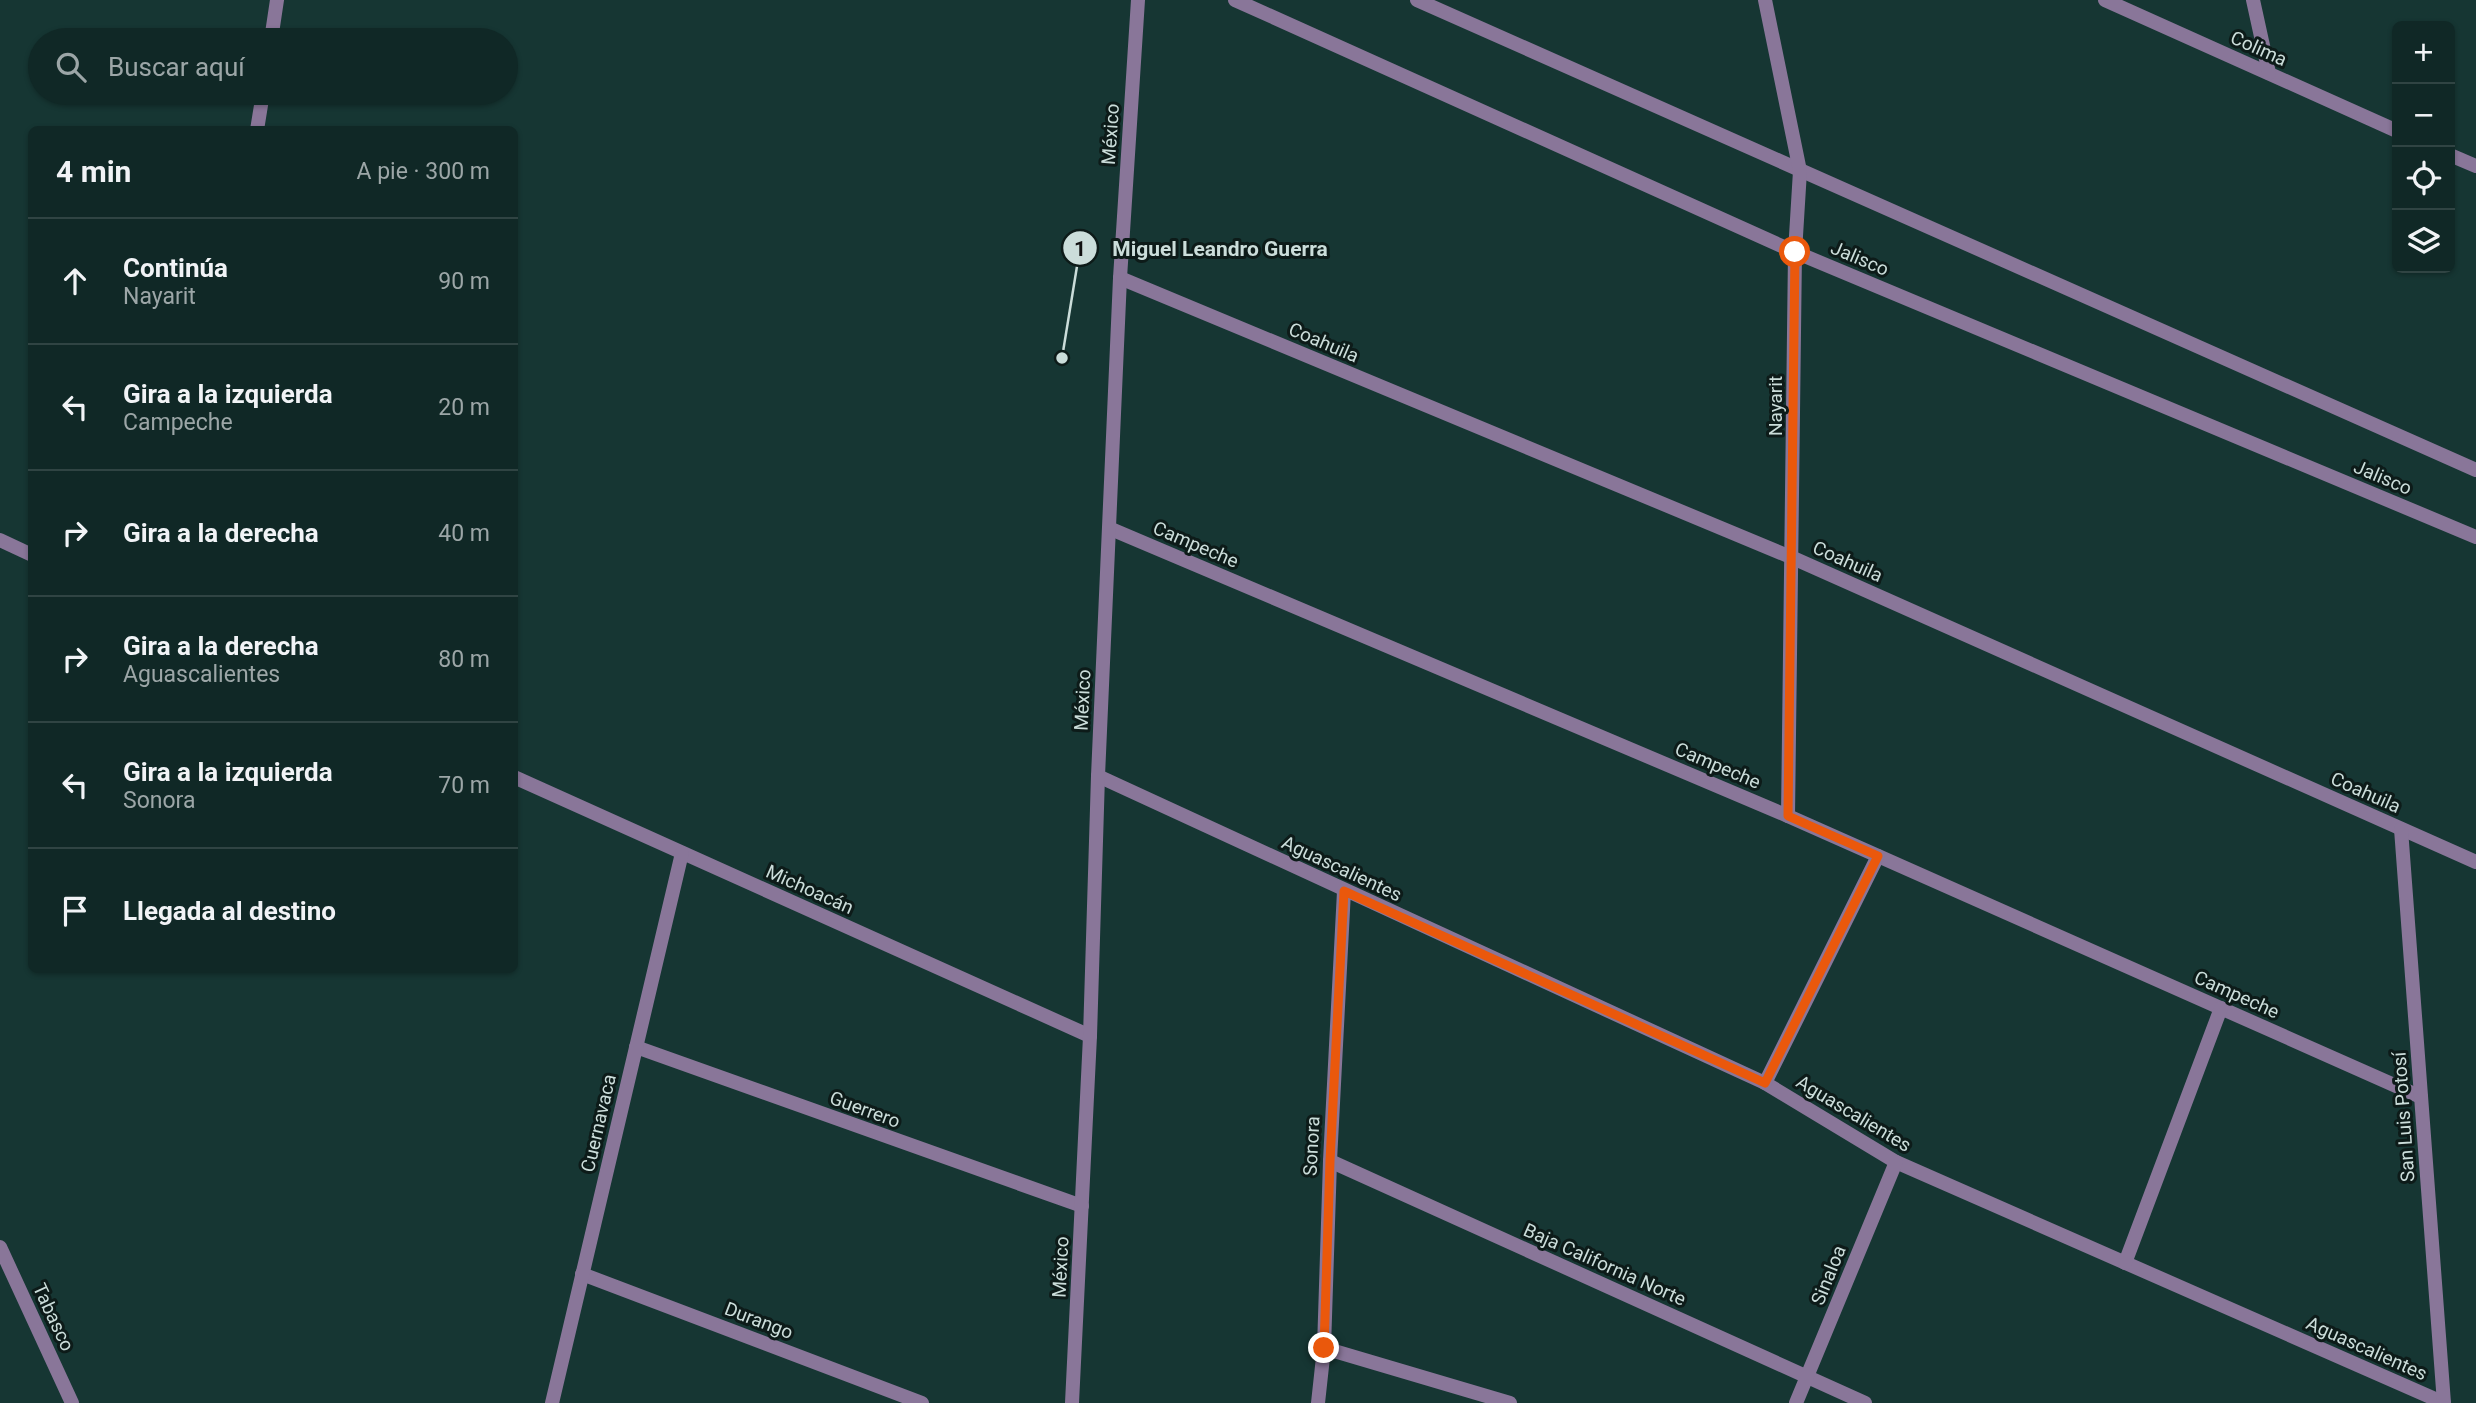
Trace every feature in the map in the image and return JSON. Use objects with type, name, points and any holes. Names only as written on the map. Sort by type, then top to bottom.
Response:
[{"type":"street","points":[[273,28],[277,0]]},
{"type":"street","name":"México","points":[[1072,1403],[1090,1036],[1098,776],[1120,278],[1139,0]]},
{"type":"street","name":"Jalisco","points":[[1235,0],[1795,252],[2476,537]]},
{"type":"street","points":[[1417,0],[2476,470]]},
{"type":"street","name":"Nayarit","points":[[1765,0],[1800,171],[1795,252],[1788,816]]},
{"type":"street","name":"Colima","points":[[2105,0],[2392,129]]},
{"type":"street","points":[[2253,0],[2269,73]]},
{"type":"street","points":[[258,126],[261,105]]},
{"type":"street","points":[[2455,157],[2476,166]]},
{"type":"street","name":"Coahuila","points":[[1120,278],[1793,558],[2476,862]]},
{"type":"street","name":"Campeche","points":[[1111,529],[1788,816],[2421,1097]]},
{"type":"street","points":[[0,540],[28,553]]},
{"type":"street","name":"Aguascalientes","points":[[1098,776],[1765,1083],[1896,1162],[2444,1403]]},
{"type":"street","name":"Michoacán","points":[[518,779],[1090,1036]]},
{"type":"street","name":"San Luis Potosí","points":[[2401,829],[2444,1403]]},
{"type":"street","name":"Cuernavaca","points":[[552,1403],[682,853]]},
{"type":"street","points":[[1765,1083],[1878,856]]},
{"type":"street","name":"Sonora","points":[[1318,1403],[1324,1348],[1330,1161],[1344,891]]},
{"type":"street","points":[[2125,1263],[2221,1008]]},
{"type":"street","name":"Guerrero","points":[[636,1047],[1082,1206]]},
{"type":"street","name":"Baja California Norte","points":[[1330,1161],[1865,1403]]},
{"type":"street","name":"Sinaloa","points":[[1796,1403],[1896,1162]]},
{"type":"street","name":"Tabasco","points":[[0,1247],[72,1403]]},
{"type":"street","name":"Durango","points":[[582,1274],[922,1403]]},
{"type":"street","points":[[1324,1348],[1510,1403]]},
{"type":"place","name":"Miguel Leandro Guerra","points":[[1062,358]]},
{"type":"route","points":[[1324,1348],[1330,1161],[1344,891],[1765,1083],[1878,856],[1788,816],[1795,252]]}]
